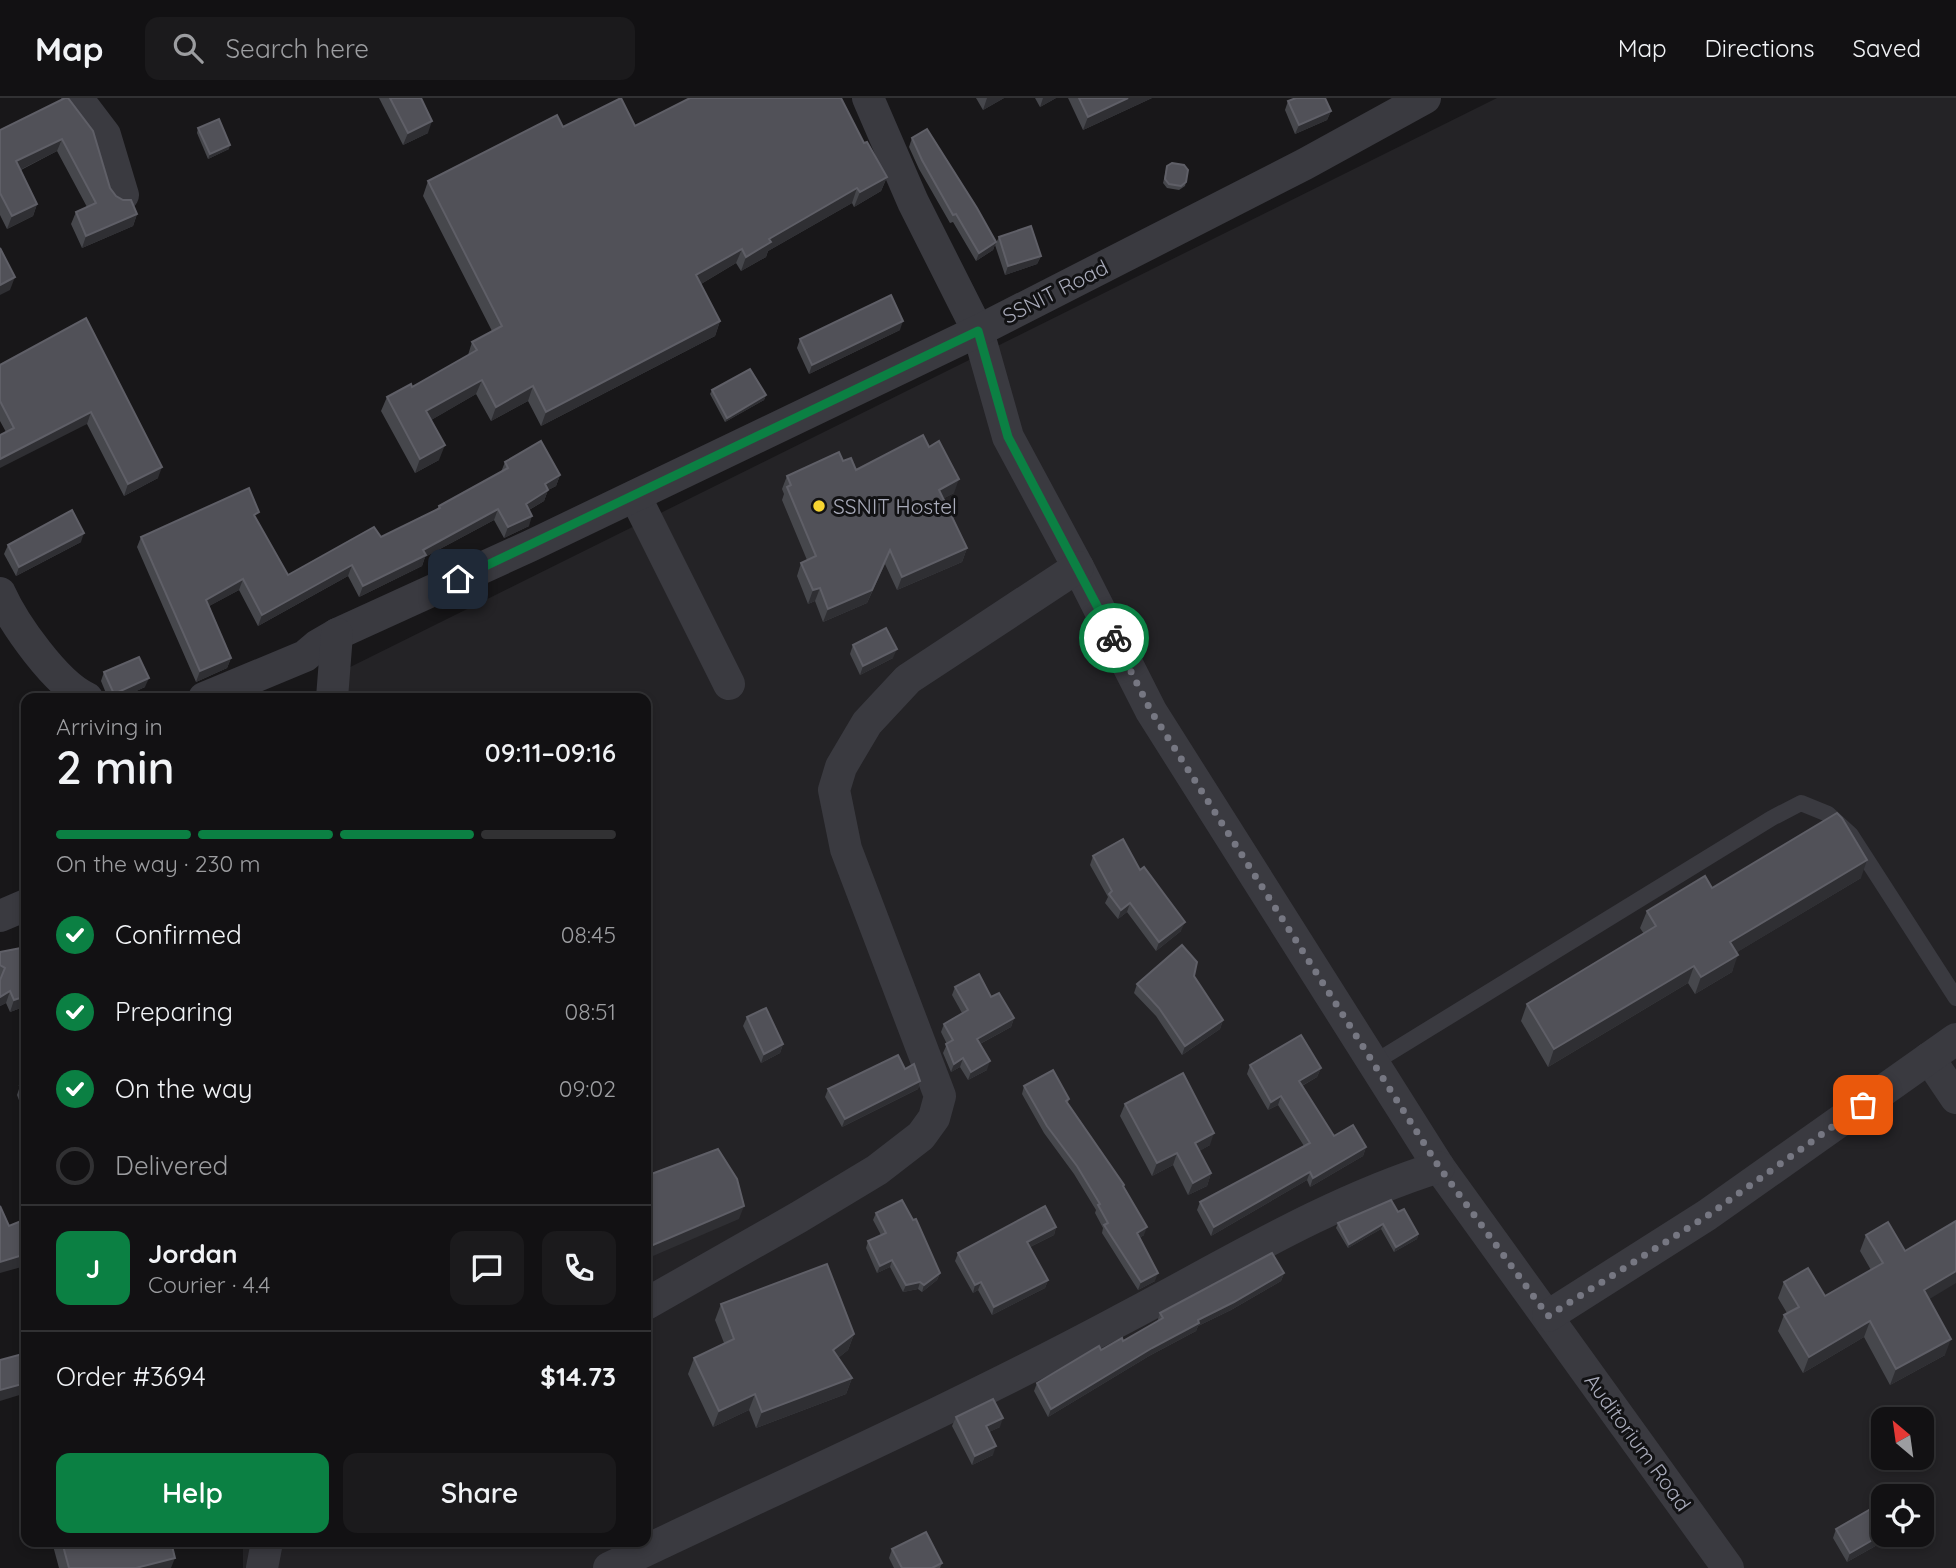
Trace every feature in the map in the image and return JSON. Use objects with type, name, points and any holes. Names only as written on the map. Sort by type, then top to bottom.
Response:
[{"type":"street","points":[[77,98],[105,135],[123,195]]},
{"type":"street","points":[[609,1568],[1115,1323],[1300,1224],[1370,1192],[1439,1167],[1151,711],[1008,437],[978,331],[913,202],[868,98]]},
{"type":"street","name":"SSNIT Road","points":[[216,693],[305,656],[337,634],[530,546],[978,331],[1305,164],[1425,98]]},
{"type":"street","points":[[635,496],[729,684]]},
{"type":"street","points":[[651,1301],[877,1170],[921,1136],[934,1118],[940,1096],[846,849],[834,790],[841,767],[867,723],[908,678],[1078,567]]},
{"type":"street","points":[[0,593],[7,609],[32,646],[75,693]]},
{"type":"street","points":[[332,693],[337,634]]},
{"type":"street","points":[[0,916],[21,907]]},
{"type":"street","points":[[1548,1316],[1707,1216],[1956,1038]]},
{"type":"street","points":[[1929,1058],[1956,1098]]},
{"type":"street","name":"Auditorium Road","points":[[1439,1167],[1728,1568]]},
{"type":"street","points":[[262,1568],[266,1547]]},
{"type":"lane","points":[[1374,1062],[1772,818],[1801,803],[1828,814],[1851,835],[1956,998]]},
{"type":"shaded area","points":[[1497,98],[1956,98],[1956,1568],[243,1568],[243,1547],[651,1547],[651,693],[321,693],[322,681]]},
{"type":"building","points":[[68,98],[93,131],[110,188],[123,200],[131,200],[137,214],[86,236],[76,212],[96,203],[62,139],[16,161],[37,204],[12,216],[0,193],[0,130]]},
{"type":"building","points":[[390,98],[421,98],[432,121],[408,133]]},
{"type":"building","points":[[621,98],[635,126],[690,98],[841,98],[864,143],[867,142],[887,177],[860,192],[857,188],[769,239],[771,242],[746,257],[742,249],[696,275],[720,321],[546,412],[533,386],[496,407],[482,380],[426,411],[445,445],[420,459],[387,397],[411,384],[412,387],[477,350],[472,342],[502,326],[428,181],[557,115],[563,127]]},
{"type":"building","points":[[1079,98],[1128,98],[1088,117]]},
{"type":"building","points":[[1296,98],[1325,98],[1331,111],[1299,125],[1288,101]]},
{"type":"building","points":[[219,119],[230,145],[210,154],[198,128]]},
{"type":"building","points":[[927,129],[996,242],[979,253],[956,214],[953,215],[912,138]]},
{"type":"building","points":[[1172,163],[1184,165],[1188,170],[1186,182],[1181,186],[1169,184],[1165,179],[1167,166]]},
{"type":"building","points":[[1031,226],[1041,256],[1008,266],[999,237]]},
{"type":"building","points":[[0,248],[15,277],[0,285]]},
{"type":"building","points":[[891,295],[903,321],[812,365],[800,339]]},
{"type":"building","points":[[86,318],[162,467],[128,484],[91,412],[0,459],[0,435],[14,428],[0,401],[0,365]]},
{"type":"building","points":[[750,369],[766,395],[727,418],[712,390]]},
{"type":"building","points":[[923,435],[929,447],[939,441],[959,479],[939,490],[967,548],[902,577],[890,550],[872,590],[828,609],[820,588],[813,590],[801,563],[816,556],[787,487],[791,485],[787,476],[839,452],[843,461],[851,458],[856,470]]},
{"type":"building","points":[[541,441],[560,475],[545,484],[548,490],[526,504],[532,516],[508,527],[498,509],[423,550],[426,555],[363,586],[352,565],[262,615],[243,579],[206,600],[231,658],[200,671],[141,537],[249,488],[259,512],[254,515],[288,575],[374,527],[381,537],[440,508],[439,506],[508,468],[505,462]]},
{"type":"building","points":[[72,510],[84,533],[19,567],[8,545]]},
{"type":"building","points":[[886,628],[897,649],[863,666],[853,645]]},
{"type":"building","points":[[139,657],[149,678],[114,693],[104,672]]},
{"type":"building","points":[[1837,813],[1867,860],[1730,942],[1738,955],[1701,977],[1694,966],[1554,1049],[1527,1004],[1656,926],[1647,911],[1705,876],[1712,888]]},
{"type":"building","points":[[1123,839],[1140,870],[1144,867],[1185,922],[1159,942],[1130,903],[1121,910],[1109,894],[1112,891],[1093,856]]},
{"type":"building","points":[[1182,945],[1197,962],[1194,976],[1223,1020],[1185,1046],[1159,1008],[1137,984]]},
{"type":"building","points":[[21,948],[21,998],[14,1000],[10,991],[0,997],[0,980],[5,968],[0,965],[0,952]]},
{"type":"building","points":[[979,974],[991,997],[999,993],[1014,1018],[977,1039],[990,1061],[971,1072],[963,1058],[954,1064],[946,1044],[953,1040],[944,1024],[968,1010],[955,987]]},
{"type":"building","points":[[766,1008],[783,1044],[764,1054],[747,1017]]},
{"type":"building","points":[[1301,1035],[1321,1068],[1299,1081],[1334,1136],[1353,1125],[1366,1147],[1313,1178],[1310,1172],[1214,1227],[1200,1202],[1310,1143],[1281,1096],[1271,1102],[1250,1065]]},
{"type":"building","points":[[898,1055],[905,1069],[914,1064],[920,1081],[845,1119],[828,1089]]},
{"type":"building","points":[[1053,1070],[1069,1099],[1066,1101],[1124,1185],[1147,1227],[1137,1233],[1158,1273],[1141,1282],[1104,1225],[1108,1223],[1098,1205],[1100,1204],[1077,1166],[1047,1126],[1024,1086]]},
{"type":"building","points":[[1183,1073],[1214,1133],[1195,1143],[1211,1173],[1193,1183],[1177,1153],[1157,1163],[1125,1104]]},
{"type":"building","points":[[718,1149],[737,1179],[744,1206],[651,1246],[651,1174]]},
{"type":"building","points":[[902,1200],[913,1220],[916,1219],[940,1273],[924,1285],[920,1282],[906,1285],[892,1260],[880,1266],[868,1241],[886,1233],[876,1213]]},
{"type":"building","points":[[1391,1200],[1398,1212],[1404,1209],[1418,1234],[1396,1247],[1383,1224],[1349,1244],[1338,1223]]},
{"type":"building","points":[[0,1206],[9,1226],[21,1221],[21,1256],[0,1262]]},
{"type":"building","points":[[1045,1206],[1056,1227],[1027,1242],[1048,1280],[994,1307],[981,1282],[975,1285],[958,1253]]},
{"type":"building","points":[[1956,1221],[1956,1271],[1924,1290],[1951,1339],[1896,1369],[1870,1321],[1809,1357],[1784,1315],[1799,1307],[1784,1282],[1808,1268],[1825,1296],[1883,1263],[1866,1235],[1888,1222],[1905,1251]]},
{"type":"building","points":[[1272,1253],[1284,1273],[1198,1320],[1199,1323],[1051,1409],[1037,1383],[1099,1346],[1101,1350],[1122,1338],[1123,1341],[1163,1318],[1160,1313]]},
{"type":"building","points":[[827,1264],[854,1334],[833,1350],[852,1378],[762,1412],[755,1394],[719,1411],[694,1358],[734,1339],[721,1304]]},
{"type":"building","points":[[21,1354],[21,1384],[0,1390],[0,1360]]},
{"type":"building","points":[[993,1399],[1003,1418],[986,1426],[996,1446],[975,1456],[956,1417]]},
{"type":"building","points":[[1871,1509],[1871,1541],[1850,1553],[1836,1529]]},
{"type":"building","points":[[926,1532],[942,1563],[932,1568],[902,1568],[892,1549]]},
{"type":"building","points":[[63,1547],[172,1547],[175,1558],[136,1568],[69,1568]]},
{"type":"way so far","points":[[1114,638],[1151,711],[1439,1167],[1548,1316],[1707,1216],[1863,1105]]},
{"type":"place","name":"SSNIT Hostel","points":[[819,506]]},
{"type":"route","points":[[458,579],[978,331],[1008,437],[1114,638]]}]
